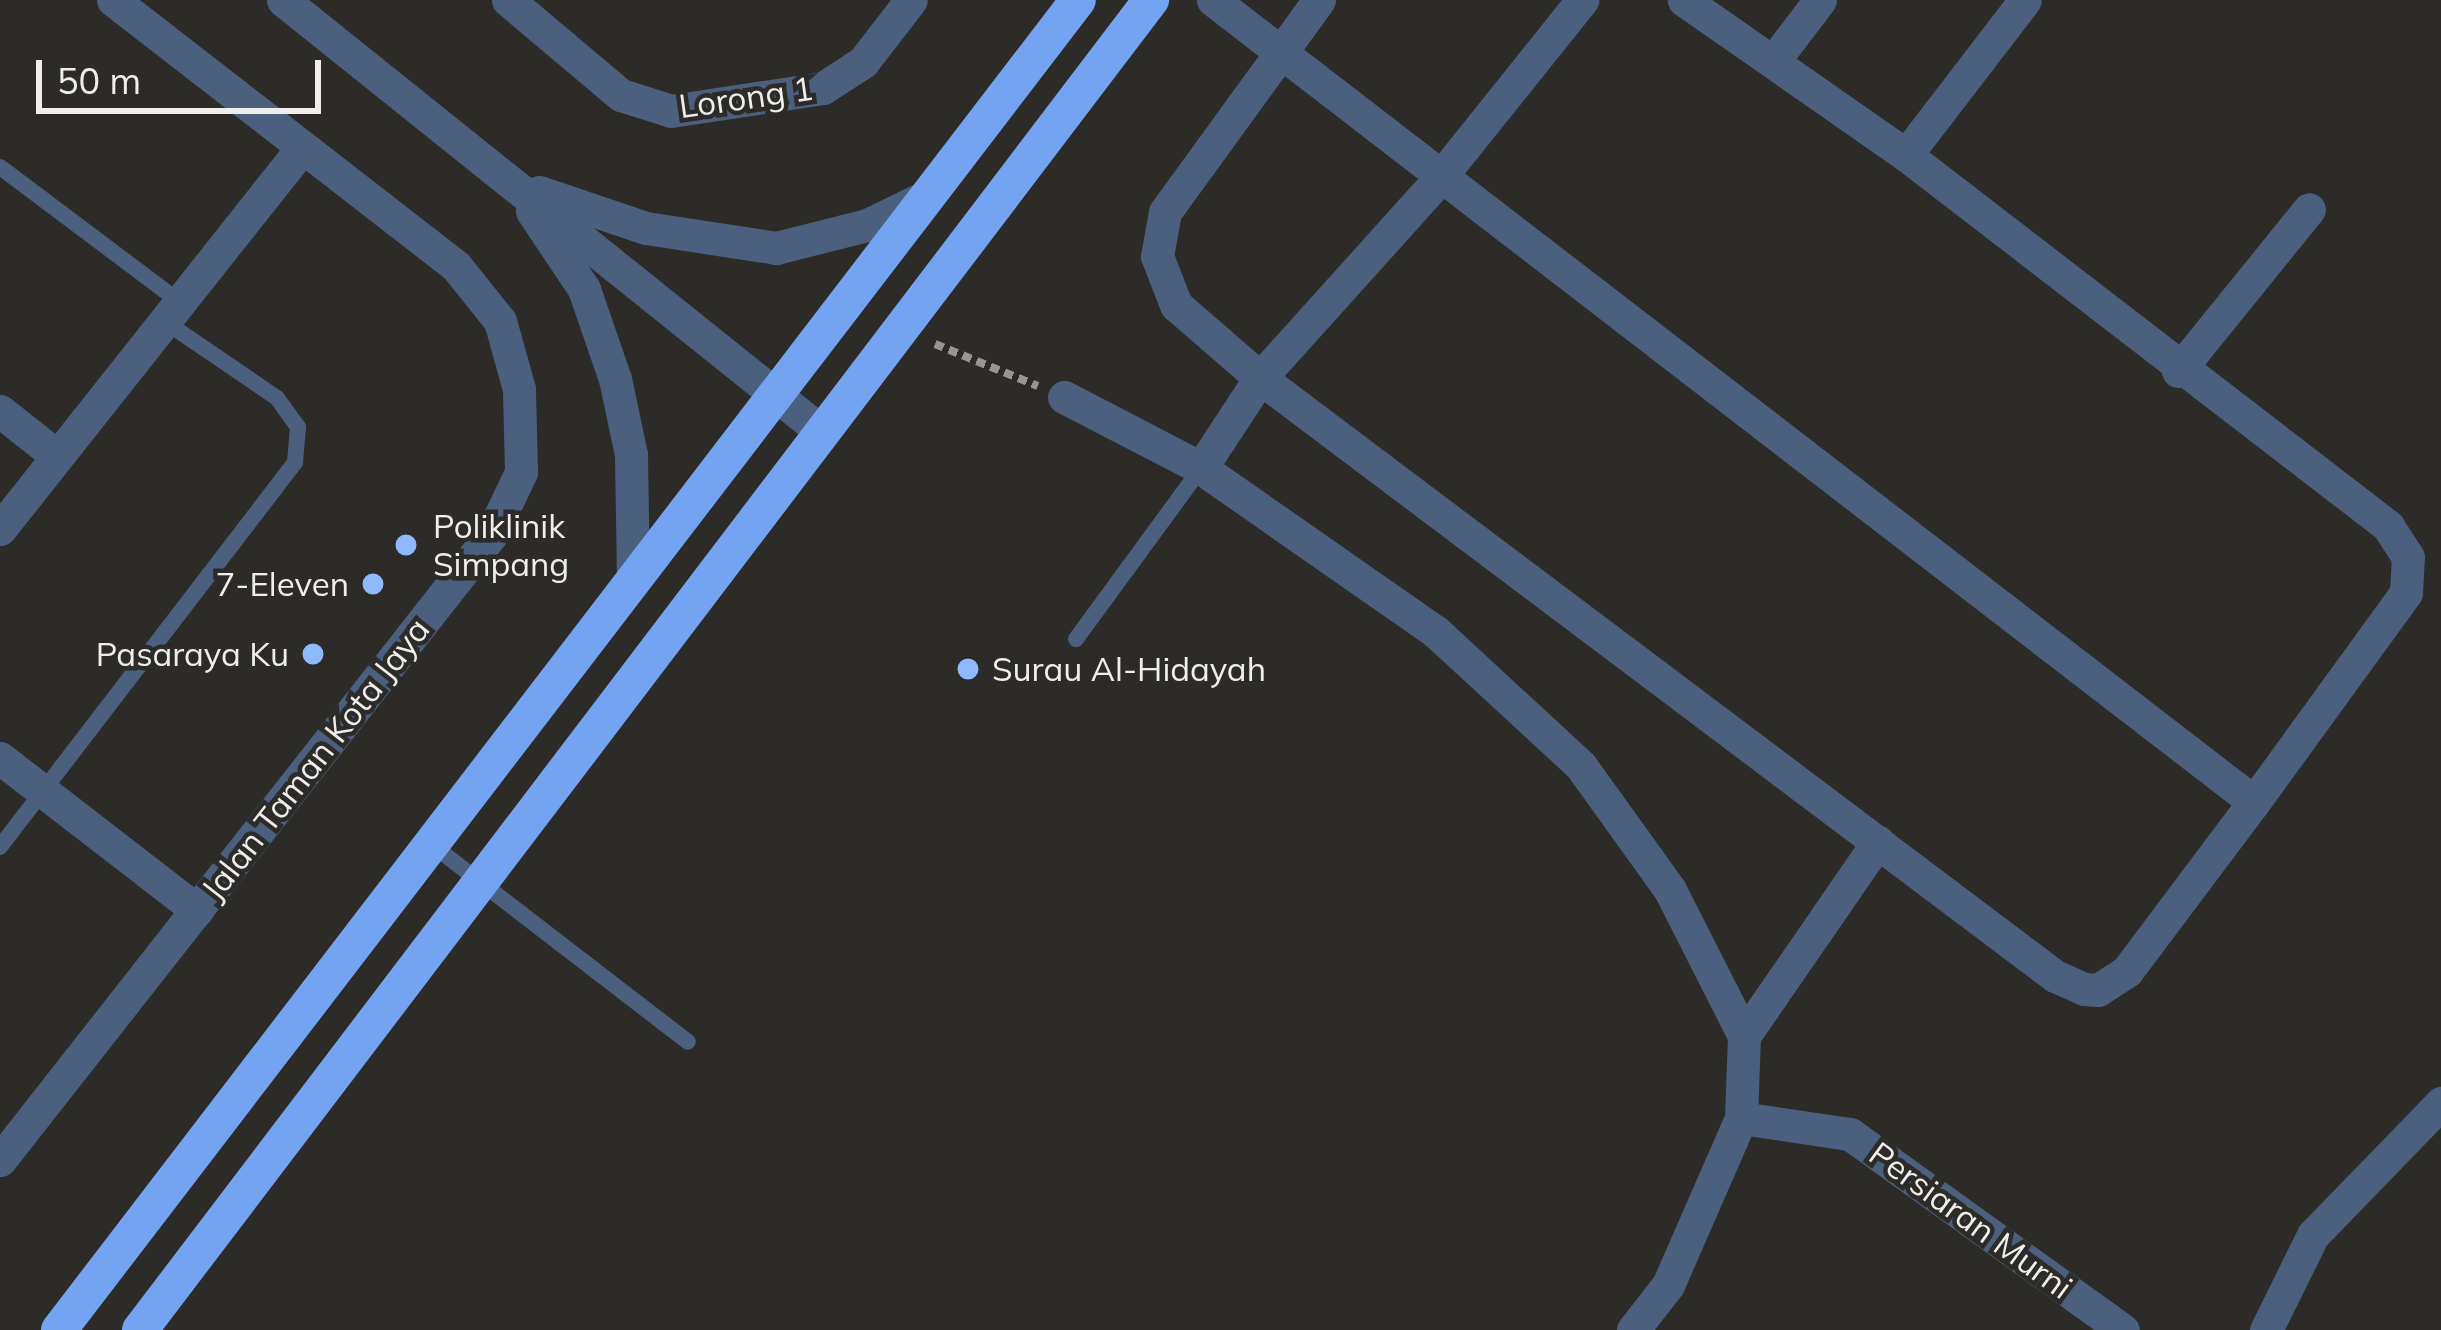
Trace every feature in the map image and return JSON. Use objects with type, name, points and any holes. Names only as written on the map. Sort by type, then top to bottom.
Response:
[{"type":"highway","points":[[58,1330],[1078,0]]},
{"type":"highway","points":[[140,1330],[1151,0]]},
{"type":"street","name":"Jalan Taman Kota Jaya","points":[[0,1160],[491,536],[520,472],[519,389],[500,321],[456,266],[113,0]]},
{"type":"street","points":[[283,0],[822,432]]},
{"type":"street","name":"Lorong 1","points":[[508,0],[621,95],[671,111],[823,88],[863,62],[911,0]]},
{"type":"street","points":[[1214,0],[1438,180],[2254,802]]},
{"type":"street","points":[[1319,0],[1166,212],[1157,256],[1176,305],[1260,379],[2055,976],[2098,990],[2127,971],[2406,593],[2408,557],[2388,526],[2178,371],[1906,155],[1775,58],[1684,0]]},
{"type":"street","points":[[1201,468],[1260,379],[1438,180],[1582,0]]},
{"type":"street","points":[[1775,58],[1820,0]]},
{"type":"street","points":[[1906,155],[2025,0]]},
{"type":"street","points":[[0,529],[301,149]]},
{"type":"street","points":[[515,184],[646,228],[776,248],[867,225],[928,196]]},
{"type":"street","points":[[515,184],[584,290],[615,379],[631,454],[633,580]]},
{"type":"street","points":[[2178,371],[2309,209]]},
{"type":"street","points":[[1064,397],[1201,468],[1436,632],[1581,766],[1670,890],[1744,1036],[1741,1118],[1668,1286],[1633,1330]]},
{"type":"street","points":[[0,411],[57,456]]},
{"type":"street","points":[[0,758],[197,910]]},
{"type":"street","points":[[1744,1036],[1878,842]]},
{"type":"street","points":[[2266,1330],[2313,1235],[2441,1103]]},
{"type":"street","name":"Persiaran Murni","points":[[1741,1118],[1850,1134],[2123,1330]]},
{"type":"lane","points":[[0,166],[277,398],[298,427],[295,462],[0,847]]},
{"type":"lane","points":[[1076,639],[1201,468]]},
{"type":"lane","points":[[431,844],[688,1042]]},
{"type":"path","points":[[901,329],[1064,397]]},
{"type":"place","name":"Poliklinik Simpang","points":[[406,545]]},
{"type":"place","name":"7-Eleven","points":[[373,584]]},
{"type":"place","name":"Pasaraya Ku","points":[[313,654]]},
{"type":"place","name":"Surau Al-Hidayah","points":[[968,669]]}]
